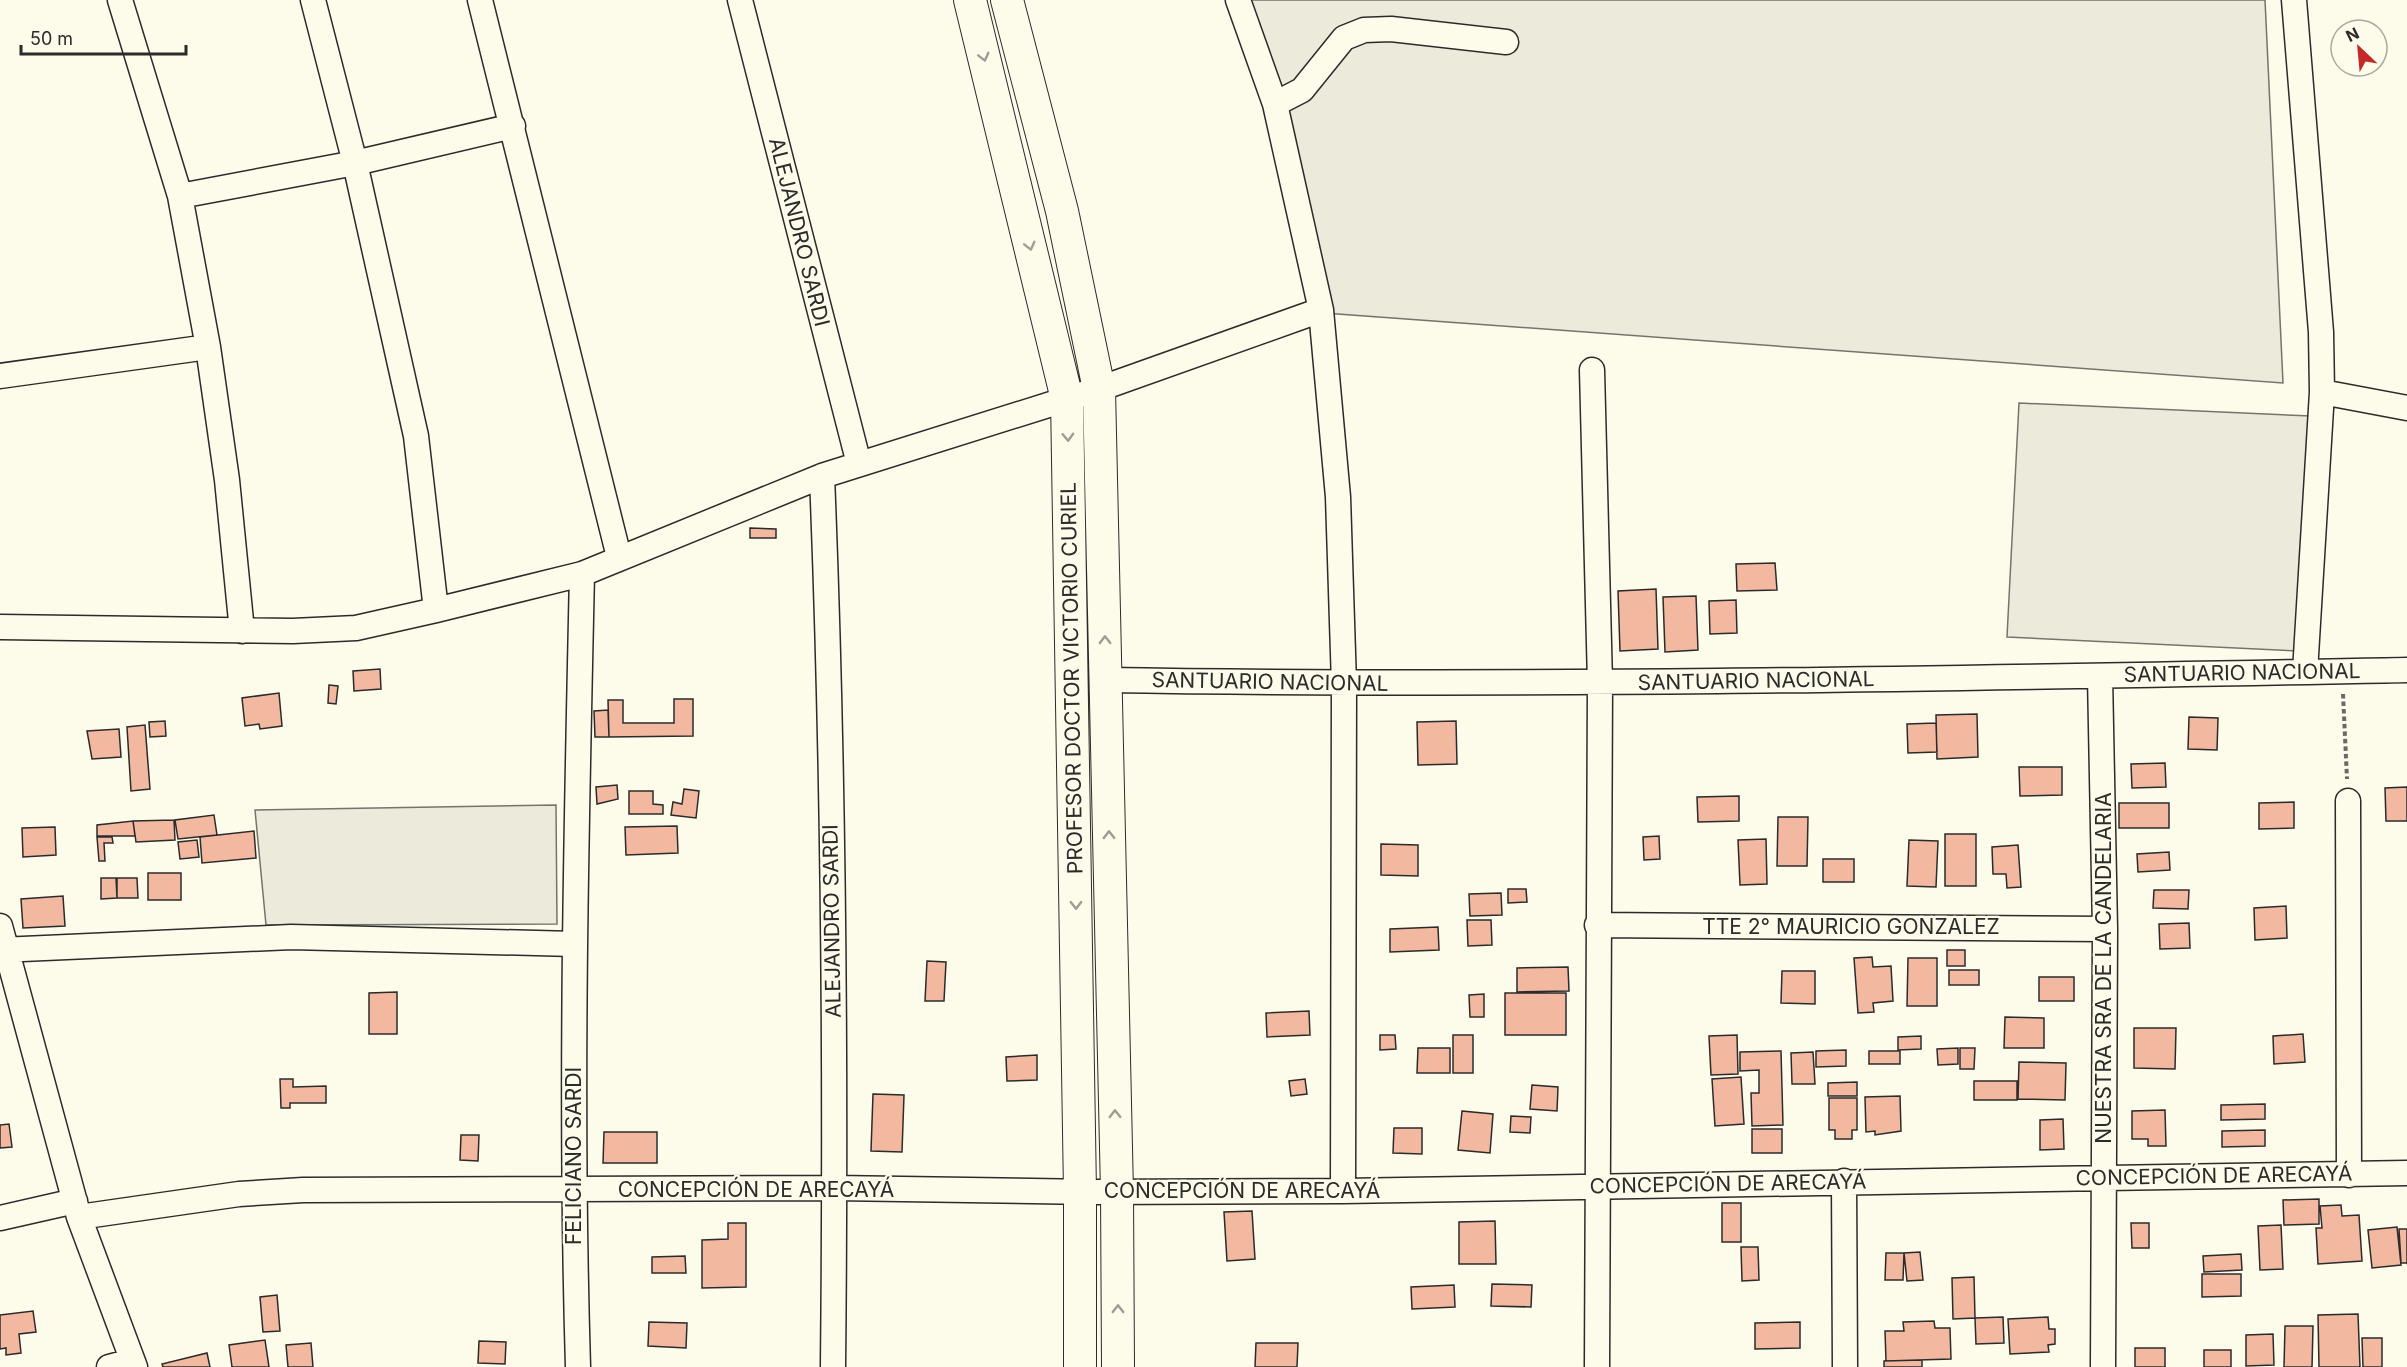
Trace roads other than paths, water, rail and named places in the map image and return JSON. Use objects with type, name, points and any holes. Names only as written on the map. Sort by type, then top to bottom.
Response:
[{"type":"main road","name":"PROFESOR DOCTOR VICTORIO CURIEL","points":[[970,0],[1067,399],[1080,1192],[1080,1367]]},
{"type":"main road","name":"PROFESOR DOCTOR VICTORIO CURIEL","points":[[1007,0],[1062,211],[1099,389],[1117,1192],[1118,1367]]},
{"type":"street","points":[[120,0],[180,196],[208,347],[227,480],[242,631]]},
{"type":"street","points":[[313,0],[355,163],[416,436],[436,610]]},
{"type":"street","points":[[480,0],[619,557]]},
{"type":"street","name":"ALEJANDRO SARDI","points":[[740,0],[859,464]]},
{"type":"street","points":[[1238,0],[1275,104],[1322,310],[1338,497],[1344,684],[1343,1191]]},
{"type":"street","points":[[2294,0],[2321,332],[2322,393],[2305,672]]},
{"type":"street","points":[[1275,104],[1302,90],[1325,65],[1344,38],[1364,30],[1391,29],[1506,42]]},
{"type":"street","points":[[180,196],[355,163],[513,126]]},
{"type":"street","points":[[0,627],[242,631],[356,628],[436,610],[582,574],[822,476],[1099,389],[1322,310]]},
{"type":"street","points":[[0,376],[208,347]]},
{"type":"street","points":[[1592,370],[1600,683],[1597,925],[1597,1367]]},
{"type":"street","points":[[2322,393],[2407,408]]},
{"type":"street","name":"ALEJANDRO SARDI","points":[[822,476],[828,634],[835,1188],[833,1367]]},
{"type":"street","name":"FELICIANO SARDI","points":[[578,1367],[573,1191],[574,944],[582,574]]},
{"type":"street","name":"SANTUARIO NACIONAL","points":[[1106,680],[1344,684],[1600,683],[2407,670]]},
{"type":"street","name":"NUESTRA SRA DE LA CANDELARIA","points":[[2100,676],[2105,929],[2103,1367]]},
{"type":"street","points":[[2348,801],[2349,1175]]},
{"type":"street","name":"TTE 2° MAURICIO GONZALEZ","points":[[1597,925],[2105,929]]},
{"type":"street","points":[[0,926],[3,950],[77,1209],[125,1365]]},
{"type":"street","points":[[3,950],[291,937],[574,944]]},
{"type":"street","name":"CONCEPCIÓN DE ARECAYÁ","points":[[0,1218],[250,1193],[303,1190],[573,1191],[835,1188],[1080,1192],[1343,1191],[2407,1173]]},
{"type":"street","points":[[1844,1181],[1845,1367]]}]
